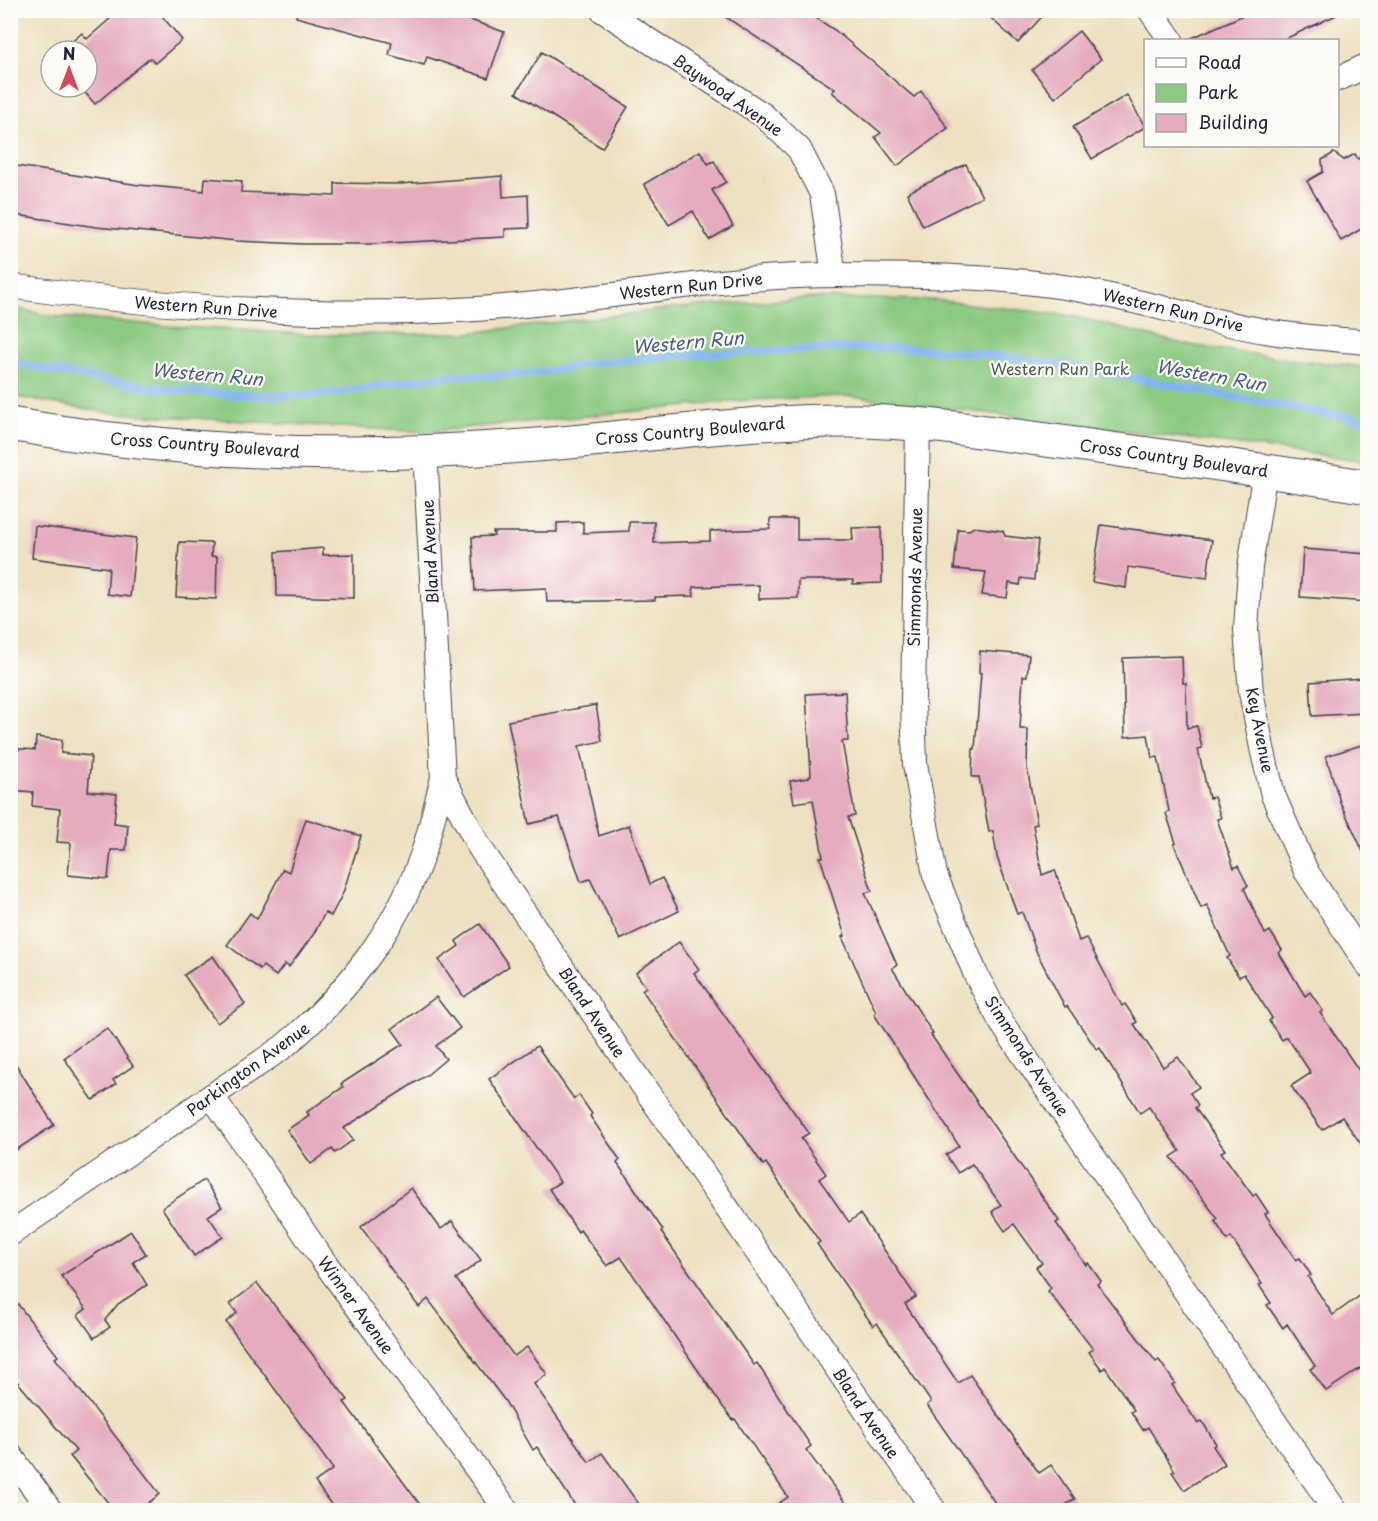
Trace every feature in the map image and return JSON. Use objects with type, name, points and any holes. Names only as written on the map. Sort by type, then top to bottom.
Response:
[{"type":"main road","name":"Cross Country Boulevard","points":[[10,424],[76,436],[284,451],[425,451],[509,447],[789,422],[853,421],[918,424],[1265,470],[1368,487]]},
{"type":"street","name":"Baywood Avenue","points":[[602,10],[763,115],[799,149],[822,194],[834,275]]},
{"type":"street","points":[[1150,10],[1170,39]]},
{"type":"street","points":[[1339,79],[1368,65]]},
{"type":"street","name":"Western Run Drive","points":[[10,286],[108,300],[213,308],[297,313],[380,313],[478,309],[676,285],[834,275],[970,278],[1055,285],[1125,298],[1268,332],[1368,342]]},
{"type":"street","name":"Simmonds Avenue","points":[[918,424],[913,701],[915,764],[935,875],[976,975],[1001,1022],[1335,1510]]},
{"type":"street","name":"Bland Avenue","points":[[425,451],[443,778],[480,848],[934,1510]]},
{"type":"street","name":"Key Avenue","points":[[1265,470],[1250,567],[1246,630],[1251,692],[1262,748],[1273,795],[1306,871],[1368,966]]},
{"type":"street","name":"Parkington Avenue","points":[[10,1234],[283,1047],[314,1021],[359,968],[384,932],[422,854],[443,778]]},
{"type":"street","name":"Winner Avenue","points":[[212,1096],[322,1259],[507,1510]]},
{"type":"street","points":[[10,1455],[50,1510]]},
{"type":"green space","name":"Western Run Park","points":[[810,298],[935,300],[1072,316],[1183,344],[1287,359],[1367,367],[1367,461],[851,396],[747,400],[426,432],[110,413],[11,396],[11,307],[49,316],[322,335],[468,333],[675,308]]},
{"type":"building","points":[[120,10],[157,10],[182,40],[155,63],[150,58],[95,104],[91,99],[99,99],[99,39],[87,39]]},
{"type":"building","points":[[297,10],[442,10],[504,32],[488,78],[427,57],[424,65],[389,55],[392,43],[296,17]]},
{"type":"building","points":[[715,10],[804,10],[836,31],[914,97],[921,91],[948,128],[897,166],[875,137],[881,133],[832,92],[835,89]]},
{"type":"building","points":[[982,10],[1048,10],[1018,43]]},
{"type":"building","points":[[1255,10],[1347,10],[1285,39],[1189,39]]},
{"type":"building","points":[[1079,31],[1101,59],[1055,98],[1032,70]]},
{"type":"building","points":[[82,33],[87,39],[75,39]]},
{"type":"building","points":[[542,52],[628,107],[602,148],[516,93]]},
{"type":"building","points":[[1127,95],[1144,125],[1144,128],[1092,159],[1073,127]]},
{"type":"building","points":[[700,151],[708,164],[714,161],[726,182],[712,190],[733,226],[709,240],[693,211],[669,225],[644,184]]},
{"type":"building","points":[[1334,153],[1344,160],[1355,154],[1358,159],[1368,153],[1368,225],[1341,241],[1307,181],[1323,172],[1322,160]]},
{"type":"building","points":[[966,164],[982,197],[923,226],[907,193]]},
{"type":"building","points":[[10,165],[139,185],[204,191],[205,178],[242,181],[241,192],[335,196],[335,183],[400,184],[502,176],[503,197],[528,195],[529,228],[505,229],[505,237],[370,244],[304,244],[237,241],[96,227],[10,214]]},
{"type":"building","points":[[770,519],[797,519],[797,540],[853,540],[852,528],[881,527],[882,583],[853,584],[853,580],[798,580],[798,598],[759,599],[759,585],[693,587],[694,596],[655,597],[655,600],[547,602],[546,588],[475,591],[472,537],[494,536],[493,532],[557,532],[557,523],[583,522],[583,533],[629,531],[629,522],[654,522],[654,543],[710,541],[710,531],[770,529]]},
{"type":"building","points":[[1101,525],[1212,540],[1207,578],[1128,567],[1126,588],[1092,582]]},
{"type":"building","points":[[35,526],[136,538],[130,597],[107,594],[109,568],[32,558]]},
{"type":"building","points":[[974,527],[1003,531],[1005,536],[1038,540],[1034,580],[1021,578],[1020,585],[1009,583],[1007,598],[982,595],[986,572],[954,569],[958,529],[969,530]]},
{"type":"building","points":[[179,542],[212,543],[211,556],[217,557],[216,599],[176,597]]},
{"type":"building","points":[[323,548],[323,555],[354,554],[354,598],[277,596],[276,552]]},
{"type":"building","points":[[1303,549],[1368,554],[1368,602],[1300,597]]},
{"type":"building","points":[[980,651],[1029,655],[1027,676],[1023,676],[1020,729],[1028,729],[1027,767],[1037,824],[1033,825],[1042,875],[1055,870],[1079,941],[1086,938],[1122,1006],[1125,1004],[1137,1022],[1134,1024],[1163,1067],[1178,1057],[1199,1087],[1190,1093],[1198,1105],[1195,1108],[1225,1150],[1221,1152],[1253,1196],[1256,1194],[1268,1212],[1265,1214],[1296,1260],[1300,1258],[1311,1275],[1308,1277],[1333,1315],[1368,1290],[1368,1363],[1326,1391],[1310,1369],[1315,1366],[1287,1324],[1283,1328],[1267,1305],[1271,1303],[1259,1285],[1262,1284],[1231,1237],[1227,1240],[1215,1221],[1218,1219],[1171,1157],[1180,1151],[1149,1107],[1140,1113],[1100,1048],[1097,1050],[1067,1006],[1065,1007],[1037,953],[1022,912],[1017,914],[997,857],[993,831],[989,832],[979,777],[972,777],[981,673],[979,673]]},
{"type":"building","points":[[1182,656],[1183,683],[1186,683],[1187,728],[1197,726],[1202,748],[1198,749],[1209,798],[1214,797],[1221,818],[1217,819],[1234,868],[1238,866],[1248,886],[1244,888],[1265,934],[1270,931],[1282,950],[1279,953],[1305,996],[1310,992],[1323,1011],[1320,1013],[1368,1084],[1368,1154],[1342,1117],[1322,1130],[1291,1086],[1311,1073],[1287,1037],[1282,1040],[1269,1021],[1272,1018],[1244,974],[1239,977],[1227,958],[1230,956],[1207,905],[1201,908],[1174,844],[1176,843],[1166,813],[1169,811],[1158,757],[1152,758],[1148,735],[1125,737],[1123,658]]},
{"type":"building","points":[[1362,678],[1365,713],[1312,716],[1310,682]]},
{"type":"building","points":[[845,692],[848,741],[842,741],[855,816],[848,817],[872,891],[865,893],[897,965],[892,968],[933,1034],[931,1035],[1059,1221],[1056,1223],[1086,1265],[1088,1263],[1101,1281],[1097,1284],[1156,1362],[1159,1360],[1175,1383],[1172,1385],[1198,1424],[1202,1421],[1216,1444],[1213,1446],[1225,1464],[1184,1490],[1148,1427],[1143,1430],[1131,1412],[1134,1410],[1105,1367],[1102,1370],[1089,1352],[1093,1349],[1048,1291],[1051,1288],[1036,1267],[1042,1263],[1014,1224],[1005,1231],[992,1212],[1001,1205],[972,1164],[958,1173],[946,1155],[959,1146],[874,1014],[876,1012],[842,937],[845,936],[820,857],[823,857],[813,800],[794,803],[790,781],[808,778],[811,775],[806,694]]},
{"type":"building","points":[[596,705],[602,741],[579,746],[599,836],[629,825],[650,884],[662,878],[679,911],[620,940],[590,879],[581,882],[559,817],[529,824],[508,721]]},
{"type":"building","points":[[36,737],[62,740],[61,753],[91,756],[88,791],[117,794],[114,823],[128,825],[126,850],[111,850],[108,879],[68,875],[71,843],[57,842],[60,809],[32,806],[33,792],[10,790],[10,748],[35,750]]},
{"type":"building","points":[[1368,743],[1368,862],[1340,802],[1326,756]]},
{"type":"building","points":[[306,819],[361,836],[343,893],[331,916],[325,913],[313,935],[289,967],[285,964],[276,976],[263,966],[260,969],[227,945],[250,913],[257,919],[283,869],[289,872]]},
{"type":"building","points":[[480,924],[509,966],[464,997],[439,960],[459,946],[456,941]]},
{"type":"building","points":[[679,942],[699,969],[694,973],[809,1133],[801,1138],[826,1174],[819,1179],[849,1222],[860,1214],[916,1297],[905,1304],[958,1383],[970,1375],[1039,1473],[1051,1465],[1075,1499],[1058,1510],[1000,1510],[927,1405],[931,1402],[877,1323],[873,1326],[817,1244],[820,1242],[766,1163],[763,1165],[642,990],[646,987],[636,973]]},
{"type":"building","points":[[213,956],[245,1004],[217,1023],[184,975]]},
{"type":"building","points":[[436,997],[460,1028],[436,1046],[446,1059],[427,1075],[344,1128],[353,1140],[335,1153],[332,1149],[311,1164],[287,1130],[309,1115],[307,1112],[343,1087],[341,1084],[403,1044],[392,1029]]},
{"type":"building","points":[[107,1028],[133,1066],[113,1080],[116,1084],[93,1100],[64,1058]]},
{"type":"building","points":[[537,1046],[574,1099],[579,1095],[592,1114],[590,1116],[620,1160],[617,1163],[663,1230],[661,1232],[754,1365],[757,1363],[811,1446],[806,1450],[851,1510],[769,1510],[788,1497],[735,1419],[733,1420],[723,1407],[621,1257],[607,1266],[580,1230],[578,1232],[549,1189],[560,1182],[489,1079]]},
{"type":"building","points":[[10,1055],[54,1125],[10,1154]]},
{"type":"building","points":[[204,1180],[222,1207],[208,1216],[223,1237],[194,1256],[162,1208]]},
{"type":"building","points":[[411,1188],[441,1229],[452,1221],[481,1260],[456,1279],[514,1356],[527,1347],[547,1374],[534,1384],[589,1462],[602,1453],[643,1510],[578,1510],[537,1447],[533,1450],[505,1401],[428,1299],[419,1307],[398,1279],[361,1227]]},
{"type":"building","points":[[131,1231],[146,1254],[133,1262],[147,1285],[118,1304],[105,1320],[110,1327],[94,1338],[78,1315],[86,1309],[61,1276]]},
{"type":"building","points":[[257,1283],[348,1400],[344,1402],[424,1510],[335,1510],[315,1482],[333,1469],[226,1322],[237,1313],[230,1304]]},
{"type":"building","points":[[10,1294],[58,1356],[55,1358],[160,1494],[139,1510],[114,1510],[70,1456],[76,1451],[10,1373]]},
{"type":"waterway","name":"Western Run","points":[[10,362],[84,377],[160,388],[273,396],[327,394],[447,376],[506,376],[597,363],[724,353],[851,348],[916,349],[981,354],[1046,363],[1368,420]]}]
